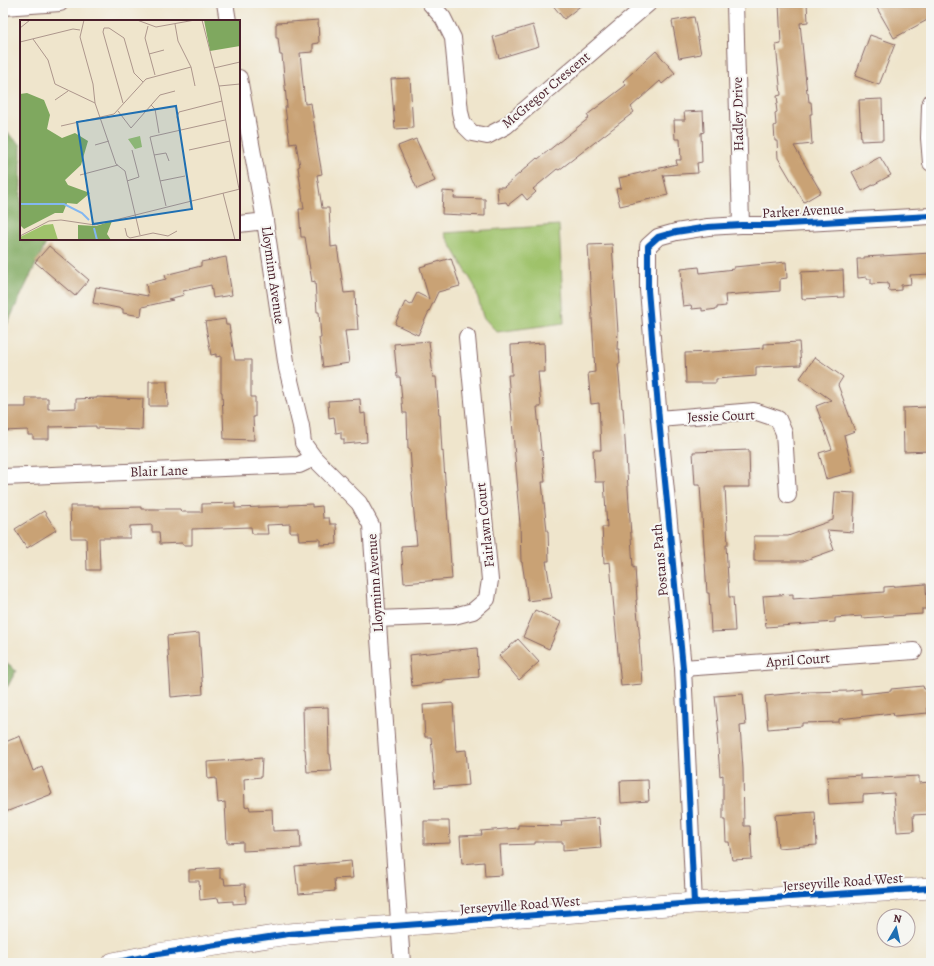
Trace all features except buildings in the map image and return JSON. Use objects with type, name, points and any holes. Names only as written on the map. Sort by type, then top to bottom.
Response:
[{"type":"main road","name":"Jerseyville Road West","points":[[113,963],[158,954],[288,934],[694,903],[931,888]]},
{"type":"street","points":[[3,8],[60,3]]},
{"type":"street","points":[[225,3],[228,20]]},
{"type":"street","name":"McGregor Crescent","points":[[430,3],[443,18],[453,38],[460,112],[463,124],[472,133],[486,136],[506,126],[649,3]]},
{"type":"street","name":"Hadley Drive","points":[[735,3],[741,225]]},
{"type":"street","name":"Lloyminn Avenue","points":[[240,83],[265,220],[287,368],[301,426],[303,443],[314,458],[359,503],[371,525],[402,963]]},
{"type":"street","points":[[931,102],[929,138],[931,163]]},
{"type":"street","name":"Parker Avenue","points":[[676,232],[708,227],[741,225],[769,226],[931,216]]},
{"type":"street","points":[[240,224],[265,221]]},
{"type":"street","name":"Postans Path","points":[[676,232],[658,237],[648,246],[648,290],[683,668],[694,903]]},
{"type":"street","name":"Fairlawn Court","points":[[377,619],[454,616],[473,611],[488,599],[490,580],[466,337]]},
{"type":"street","name":"Jessie Court","points":[[659,419],[754,412],[778,419],[784,433],[788,495]]},
{"type":"street","name":"Blair Lane","points":[[3,477],[298,465],[314,458]]},
{"type":"street","name":"April Court","points":[[683,668],[914,651]]},
{"type":"green space","points":[[3,129],[20,144],[20,240],[48,240],[3,333]]},
{"type":"green space","points":[[559,225],[564,323],[497,332],[483,317],[475,287],[444,233]]},
{"type":"green space","points":[[3,661],[16,671],[8,686],[3,689]]},
{"type":"cycle path","points":[[694,903],[683,668],[648,290],[648,246],[658,237],[676,232],[708,227],[931,216]]},
{"type":"cycle path","points":[[113,963],[158,954],[288,934],[694,903],[931,888]]}]
